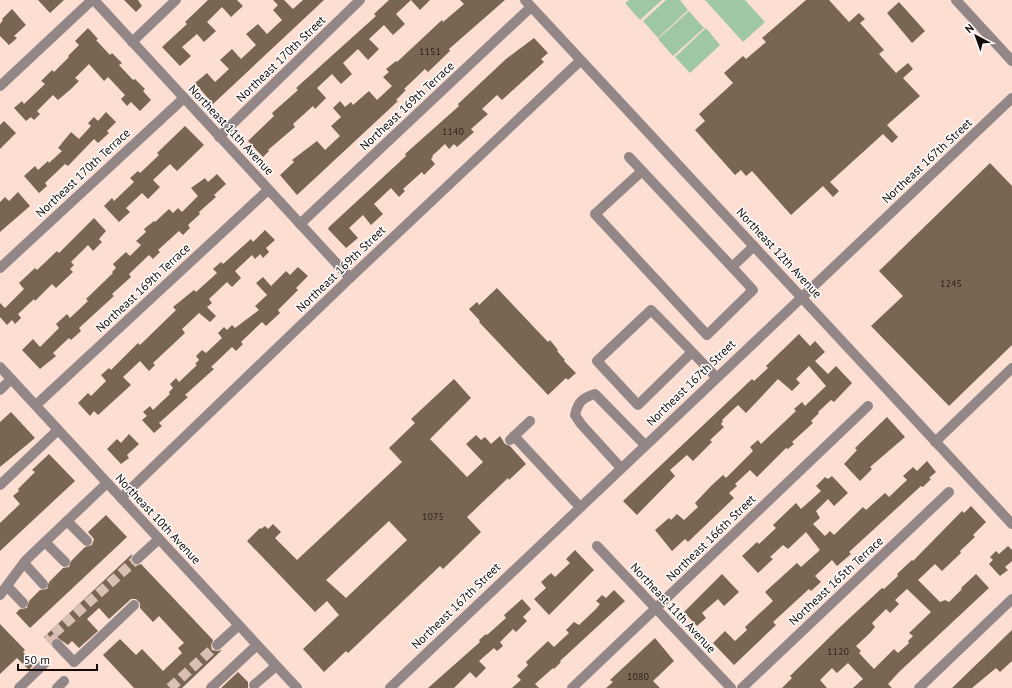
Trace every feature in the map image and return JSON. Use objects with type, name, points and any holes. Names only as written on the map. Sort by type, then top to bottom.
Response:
[{"type":"street","name":"Northeast 11th Avenue","points":[[93,0],[350,278]]},
{"type":"street","points":[[0,86],[93,0]]},
{"type":"street","points":[[132,42],[176,0]]},
{"type":"street","name":"Northeast 170th Street","points":[[219,136],[360,0]]},
{"type":"street","points":[[956,0],[1012,61]]},
{"type":"street","name":"Northeast 12th Avenue","points":[[528,3],[580,61],[802,296],[1012,524]]},
{"type":"street","name":"Northeast 169th Terrace","points":[[300,224],[528,3]]},
{"type":"street","name":"Northeast 169th Street","points":[[121,498],[350,278],[580,61]]},
{"type":"street","name":"Northeast 170th Terrace","points":[[0,268],[184,98]]},
{"type":"street","name":"Northeast 167th Street","points":[[390,688],[716,377],[1012,98]]},
{"type":"street","points":[[629,157],[753,290],[707,335],[595,214],[642,171]]},
{"type":"street","name":"Northeast 169th Terrace","points":[[36,405],[268,190]]},
{"type":"street","points":[[732,267],[754,246]]},
{"type":"street","points":[[692,352],[638,405],[597,361],[651,310],[692,352],[716,377]]},
{"type":"street","name":"Northeast 10th Avenue","points":[[0,367],[297,688]]},
{"type":"street","points":[[935,442],[1012,368]]},
{"type":"street","points":[[0,390],[11,379]]},
{"type":"street","points":[[621,468],[581,424],[576,415],[578,404],[585,397],[595,394],[645,445]]},
{"type":"street","name":"Northeast 166th Street","points":[[572,688],[868,406]]},
{"type":"street","points":[[530,421],[512,438],[580,507]]},
{"type":"street","points":[[0,484],[58,430]]},
{"type":"street","points":[[0,595],[24,563],[107,483]]},
{"type":"street","name":"Northeast 165th Terrace","points":[[742,688],[948,492]]},
{"type":"street","points":[[67,521],[87,541]]},
{"type":"street","points":[[136,559],[159,539]]},
{"type":"street","points":[[45,542],[65,562]]},
{"type":"street","name":"Northeast 11th Avenue","points":[[597,546],[731,688]]},
{"type":"street","points":[[24,563],[43,584]]},
{"type":"street","points":[[7,586],[22,603]]},
{"type":"street","points":[[919,688],[1012,599]]},
{"type":"street","points":[[57,644],[74,662],[134,605]]},
{"type":"street","points":[[217,645],[239,625]]},
{"type":"street","points":[[211,688],[257,645]]},
{"type":"street","points":[[19,688],[45,663]]},
{"type":"street","points":[[254,685],[276,666]]},
{"type":"green space","points":[[629,0],[662,0],[640,20],[625,3]]},
{"type":"green space","points":[[666,0],[680,0],[688,10],[658,38],[643,21]]},
{"type":"green space","points":[[705,0],[745,0],[765,22],[743,42]]},
{"type":"green space","points":[[689,11],[704,28],[673,56],[658,39]]},
{"type":"green space","points":[[706,28],[720,45],[690,73],[675,57]]},
{"type":"building","points":[[38,0],[64,0],[50,13]]},
{"type":"building","points":[[124,0],[138,0],[142,6],[136,12]]},
{"type":"building","points":[[208,0],[237,0],[243,6],[231,17],[222,7],[207,22],[216,31],[204,42],[197,34],[182,47],[191,56],[180,66],[162,47],[187,24],[185,22]]},
{"type":"building","points":[[273,0],[284,0],[293,9],[303,0],[324,0],[213,104],[195,83],[207,73],[215,82],[229,69],[220,60],[232,49],[241,59],[256,45],[246,34],[258,24],[267,34],[282,20],[273,10],[278,5]]},
{"type":"building","points":[[389,0],[411,0],[396,14],[405,24],[393,35],[384,25],[369,39],[379,49],[368,60],[358,49],[343,63],[352,74],[341,84],[332,74],[317,88],[326,98],[315,109],[313,106],[293,124],[295,127],[268,150],[269,151],[263,157],[248,141],[274,116],[272,113],[298,90],[296,88],[376,16],[374,14]]},
{"type":"building","points":[[411,0],[430,0],[420,10]]},
{"type":"building","points":[[460,0],[505,0],[449,49],[450,51],[428,72],[425,69],[404,89],[406,90],[396,100],[398,101],[297,195],[280,175],[294,162],[292,160],[317,141],[325,150],[340,136],[331,126],[341,117],[333,108],[340,101],[345,107],[351,102],[353,105],[369,91],[377,100],[392,86],[383,77],[389,72],[386,69],[396,61],[397,62],[442,20],[443,22],[464,4]]},
{"type":"building","points":[[806,0],[829,0],[849,22],[859,13],[865,19],[860,23],[884,50],[879,54],[896,73],[908,63],[913,69],[903,78],[920,96],[887,125],[898,137],[892,143],[883,134],[830,182],[839,191],[833,197],[823,186],[791,215],[752,171],[746,176],[741,170],[735,175],[695,130],[705,121],[699,114],[733,83],[724,73],[743,56],[746,59],[766,42],[762,38]]},
{"type":"building","points":[[899,2],[925,31],[912,43],[887,13]]},
{"type":"building","points":[[12,9],[26,25],[14,36],[17,38],[9,45],[0,36],[0,24],[3,20],[2,19]]},
{"type":"building","points":[[88,28],[98,39],[96,40],[110,55],[112,53],[122,63],[119,65],[133,80],[135,79],[145,89],[143,91],[151,100],[140,111],[131,102],[127,106],[121,99],[125,95],[108,77],[104,81],[89,64],[75,78],[79,81],[71,89],[58,100],[53,95],[37,111],[40,114],[34,120],[31,117],[26,121],[14,108],[22,101],[24,104],[45,84],[41,81],[52,70],[54,72],[69,57],[68,56],[79,45],[75,41]]},
{"type":"building","points":[[534,38],[548,53],[541,59],[544,62],[502,100],[497,95],[482,109],[488,114],[471,129],[474,132],[457,147],[454,144],[449,149],[445,144],[432,156],[433,157],[431,159],[435,164],[424,175],[422,172],[403,189],[405,191],[399,197],[391,188],[374,204],[383,214],[371,225],[363,215],[349,228],[358,238],[346,248],[328,229],[329,227],[406,156],[405,154],[459,106],[458,104],[506,59]]},
{"type":"building","points":[[106,112],[116,122],[107,131],[109,133],[98,143],[94,139],[68,166],[65,164],[45,183],[47,186],[39,193],[24,176],[35,166],[38,170],[48,161],[49,163],[62,151],[58,148],[71,132],[79,139],[91,126],[88,123],[94,117],[98,121]]},
{"type":"building","points":[[4,121],[16,133],[0,149],[0,125]]},
{"type":"building","points":[[185,126],[204,145],[177,171],[170,164],[153,180],[160,187],[148,199],[142,193],[126,208],[130,212],[119,222],[104,206],[112,198],[114,201],[134,182],[130,178],[138,171],[140,173],[159,155],[157,153]]},
{"type":"building","points":[[990,163],[1012,186],[1012,345],[949,406],[871,326],[903,296],[879,271]]},
{"type":"building","points":[[217,174],[226,184],[214,195],[216,197],[199,212],[200,214],[188,225],[190,228],[183,235],[179,231],[158,250],[160,252],[153,259],[149,255],[129,274],[131,277],[112,294],[114,296],[79,328],[81,331],[71,340],[69,338],[53,353],[56,356],[40,369],[22,350],[33,339],[40,347],[59,328],[56,324],[67,314],[70,318],[88,301],[86,299],[113,273],[112,272],[116,268],[113,264],[126,252],[130,256],[141,245],[136,241],[146,232],[144,229],[154,221],[155,222],[169,209],[173,213],[178,208],[182,212],[198,196],[191,188],[205,178],[208,182]]},
{"type":"building","points":[[18,192],[30,206],[0,232],[0,202],[5,197],[9,201]]},
{"type":"building","points":[[94,218],[106,231],[99,239],[102,242],[93,251],[88,245],[71,262],[74,265],[70,269],[73,272],[56,288],[52,284],[35,301],[34,299],[18,314],[21,318],[15,324],[12,320],[7,325],[0,317],[0,303],[5,308],[24,289],[19,283],[35,268],[37,270],[57,251],[59,253]]},
{"type":"building","points":[[265,230],[275,240],[266,248],[269,252],[263,258],[260,254],[255,259],[252,255],[235,271],[241,278],[232,287],[227,282],[209,299],[212,303],[207,307],[216,316],[210,322],[199,313],[182,329],[185,333],[153,363],[155,365],[149,371],[140,361],[123,377],[131,385],[98,415],[94,411],[90,416],[78,403],[88,393],[91,396],[106,381],[101,375],[109,368],[111,370],[138,343],[140,345],[176,310],[173,307],[194,290],[196,292],[217,273],[213,269],[221,262],[223,264],[251,239],[253,242]]},
{"type":"building","points":[[298,267],[308,276],[296,288],[298,290],[278,310],[280,313],[266,326],[262,322],[241,342],[243,344],[236,351],[232,347],[211,367],[214,369],[185,395],[188,397],[159,423],[162,426],[154,433],[142,420],[147,416],[143,412],[150,406],[153,410],[170,394],[169,392],[173,388],[170,384],[176,378],[179,382],[197,365],[195,364],[199,360],[196,356],[202,350],[206,353],[222,338],[218,333],[224,327],[227,330],[232,325],[235,328],[259,310],[255,306],[267,295],[256,283],[263,277],[271,286],[286,271],[290,275]]},
{"type":"building","points":[[497,288],[548,342],[550,340],[565,360],[564,361],[576,373],[568,380],[566,378],[548,395],[479,322],[480,321],[469,309],[477,302],[479,305]]},
{"type":"building","points":[[799,334],[810,346],[815,341],[825,352],[815,361],[828,374],[836,366],[852,383],[834,402],[831,400],[818,412],[819,413],[811,421],[813,423],[792,442],[794,444],[788,449],[786,448],[757,477],[750,470],[735,484],[737,486],[729,493],[734,498],[688,542],[685,539],[672,551],[655,530],[669,518],[671,520],[677,514],[684,520],[698,507],[695,503],[711,486],[723,475],[726,478],[753,451],[750,447],[758,440],[761,444],[796,411],[794,409],[802,402],[805,406],[826,386],[809,366],[796,379],[800,383],[792,391],[778,379],[746,413],[738,405],[722,420],[723,421],[721,424],[724,427],[710,440],[712,442],[693,461],[687,455],[670,470],[675,476],[637,515],[623,501],[752,379],[754,381],[768,368],[766,366]]},
{"type":"building","points":[[454,379],[471,398],[430,439],[467,477],[483,462],[466,444],[476,435],[481,440],[485,437],[491,444],[500,436],[505,444],[510,446],[526,464],[509,480],[508,478],[467,517],[481,532],[443,569],[440,566],[348,653],[346,651],[324,672],[303,649],[339,615],[327,601],[315,612],[247,541],[260,528],[261,529],[265,526],[268,529],[273,524],[281,532],[275,538],[297,560],[402,462],[389,448],[415,423],[411,419]],"holes":[[[389,521],[407,540],[346,598],[326,580]]]},
{"type":"building","points":[[11,412],[35,438],[0,467],[0,422]]},
{"type":"building","points":[[887,417],[905,437],[870,467],[872,469],[860,481],[844,464],[857,450],[855,448]]},
{"type":"building","points":[[129,434],[139,444],[127,455],[129,458],[121,464],[107,449],[117,439],[121,443]]},
{"type":"building","points":[[49,454],[75,481],[0,551],[0,523],[20,504],[13,496],[35,472],[32,470]]},
{"type":"building","points":[[927,461],[936,472],[929,478],[931,479],[923,487],[921,486],[849,552],[851,554],[837,566],[832,560],[815,576],[821,582],[811,591],[809,589],[773,622],[776,625],[734,665],[713,643],[725,631],[735,641],[747,630],[745,627],[773,601],[765,592],[797,563],[801,567],[820,550],[806,532],[788,549],[783,545],[770,557],[773,559],[758,573],[742,556],[757,542],[759,544],[776,528],[773,525],[796,503],[801,509],[821,491],[816,486],[825,477],[828,479],[832,476],[848,493],[834,506],[828,499],[816,511],[820,518],[813,524],[825,536],[830,531],[834,535],[863,507],[866,510],[885,493],[889,497],[907,480],[903,476],[913,467],[917,471]]},
{"type":"building","points":[[971,506],[986,522],[973,535],[975,537],[960,551],[961,553],[942,571],[935,564],[918,580],[940,602],[945,600],[949,602],[976,574],[989,588],[899,672],[888,684],[892,688],[853,688],[863,679],[848,663],[837,673],[832,668],[820,680],[827,688],[782,688],[792,678],[790,676],[839,628],[882,588],[884,589],[898,576],[897,574],[912,560],[913,561],[962,511],[964,513]],"holes":[[[907,589],[931,612],[909,633],[913,636],[908,641],[909,643],[898,653],[894,649],[874,669],[859,653],[861,651],[856,646],[875,627],[872,623],[886,609],[890,613],[899,604],[895,600]]]},
{"type":"building","points":[[106,515],[127,537],[30,628],[16,613],[20,609],[27,608],[29,601],[40,590],[47,589],[49,582],[63,568],[69,567],[71,561],[85,547],[92,545],[94,539],[88,532]]},
{"type":"building","points":[[1008,546],[1012,550],[1012,561],[1005,567],[1008,570],[1000,576],[989,564],[993,560],[990,557],[996,551],[999,554]]},
{"type":"building","points":[[575,550],[594,570],[549,615],[534,599],[546,588],[541,582],[551,573],[555,577],[570,563],[566,559]]},
{"type":"building","points":[[132,554],[132,564],[141,564],[213,640],[211,646],[212,650],[222,650],[182,688],[134,688],[103,655],[120,639],[136,655],[142,649],[163,671],[182,653],[178,648],[184,643],[159,616],[153,622],[140,608],[140,603],[136,599],[131,599],[109,619],[99,608],[87,619],[98,631],[79,648],[72,641],[68,645],[58,638],[53,639],[51,645],[44,637]]},
{"type":"building","points":[[722,574],[739,592],[724,606],[718,599],[702,613],[706,618],[697,626],[684,612]]},
{"type":"building","points":[[614,590],[625,601],[560,661],[561,662],[554,669],[553,668],[535,684],[539,688],[512,688],[521,680],[517,676],[528,665],[526,662],[548,641],[554,647],[569,633],[566,630],[574,622],[579,625],[596,609],[600,604],[596,601],[602,595],[606,598]]},
{"type":"building","points":[[522,599],[531,609],[523,617],[527,621],[516,632],[513,629],[500,642],[503,646],[497,651],[494,648],[479,661],[486,668],[476,678],[470,672],[454,688],[428,688],[480,642],[479,640],[506,618],[504,615]]},
{"type":"building","points":[[0,624],[25,650],[23,652],[34,664],[29,670],[17,658],[0,674]]},
{"type":"building","points":[[1012,630],[1012,661],[1000,672],[996,668],[972,688],[952,688]]},
{"type":"building","points":[[655,638],[674,661],[653,681],[660,688],[606,688],[613,682],[610,680]]},
{"type":"building","points":[[238,672],[248,682],[248,688],[221,688]]},
{"type":"tunnel","points":[[57,644],[50,637],[137,559]]},
{"type":"tunnel","points":[[170,688],[217,645]]}]
